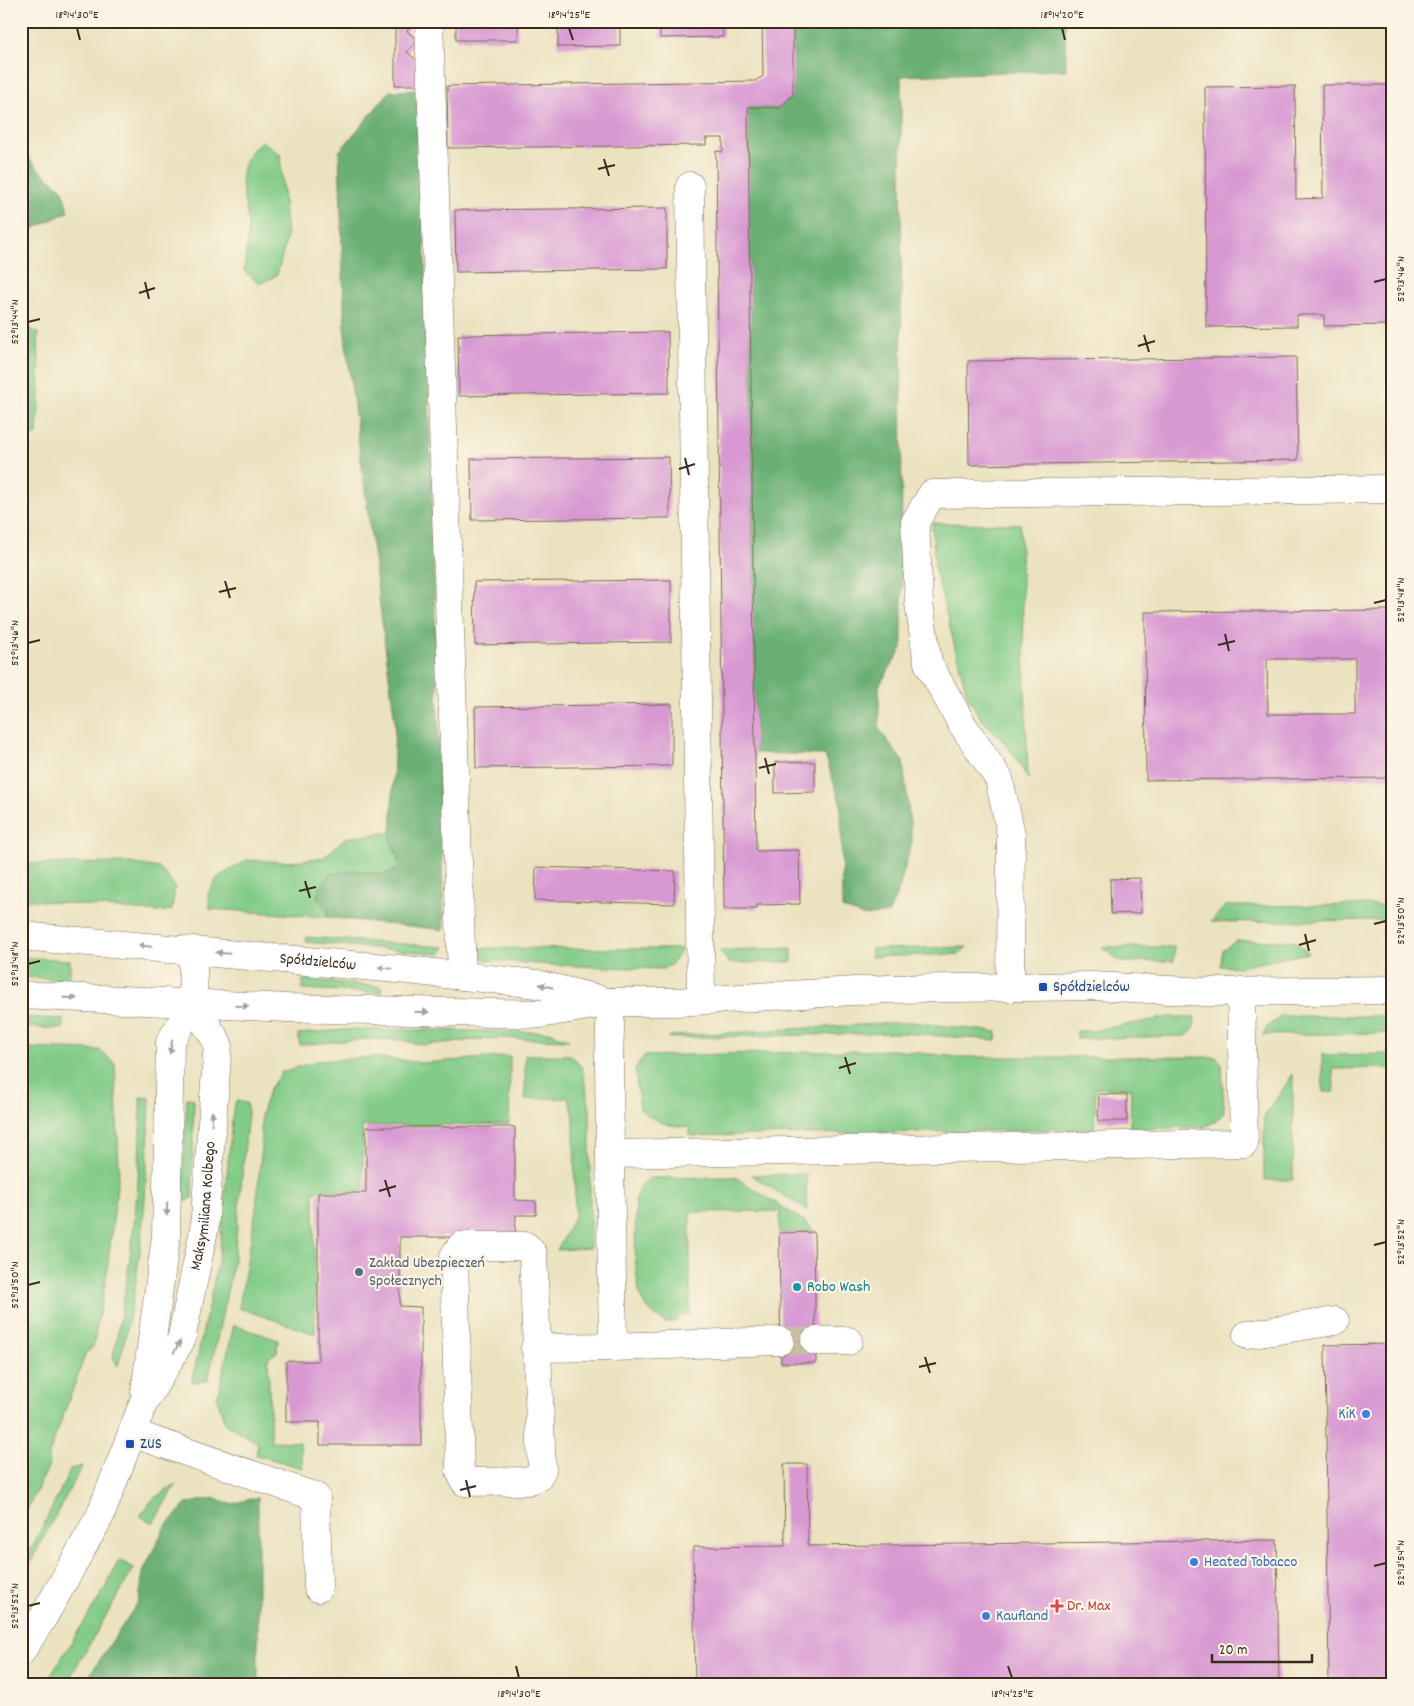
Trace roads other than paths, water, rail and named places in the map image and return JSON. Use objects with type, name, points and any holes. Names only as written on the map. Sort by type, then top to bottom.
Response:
[{"type":"street","points":[[429,21],[462,976]]},
{"type":"street","points":[[690,186],[701,1000]]},
{"type":"street","points":[[1010,988],[1011,834],[999,779],[958,717],[928,663],[919,603],[915,522],[932,494],[1393,489]]},
{"type":"street","name":"Spółdzielców","points":[[21,936],[193,950],[537,984],[611,1002]]},
{"type":"street","points":[[193,950],[194,1004]]},
{"type":"street","name":"Spółdzielców","points":[[21,995],[194,1004],[540,1014],[611,1002],[701,1000],[888,989],[1094,986],[1206,992],[1393,990]]},
{"type":"street","points":[[610,1154],[1244,1143],[1241,992]]},
{"type":"street","points":[[611,1002],[609,1058],[613,1347]]},
{"type":"street","name":"Maksymiliana Kolbego","points":[[21,1652],[44,1616],[100,1516],[143,1404],[182,1340],[204,1230],[218,1043],[194,1004],[170,1042],[166,1236],[143,1404]]},
{"type":"street","points":[[461,1246],[526,1246],[533,1254],[535,1348],[542,1470],[538,1478],[527,1481],[465,1482],[460,1471],[454,1256],[461,1246]]},
{"type":"street","points":[[1247,1335],[1335,1321]]},
{"type":"street","points":[[815,1341],[848,1340]]},
{"type":"street","points":[[535,1348],[780,1341]]},
{"type":"street","points":[[132,1433],[316,1497],[318,1588]]},
{"type":"tunnel","points":[[780,1341],[815,1341]]},
{"type":"place","name":"Spółdzielców","points":[[1043,987]]},
{"type":"place","name":"Zakład Ubezpieczeń Społecznych","points":[[359,1272]]},
{"type":"place","name":"Robo Wash","points":[[797,1287]]},
{"type":"place","name":"KiK","points":[[1366,1414]]},
{"type":"place","name":"ZUS","points":[[130,1444]]},
{"type":"place","name":"Heated Tobacco","points":[[1194,1562]]},
{"type":"place","name":"Dr. Max","points":[[1057,1606]]},
{"type":"place","name":"Kaufland","points":[[986,1616]]}]
